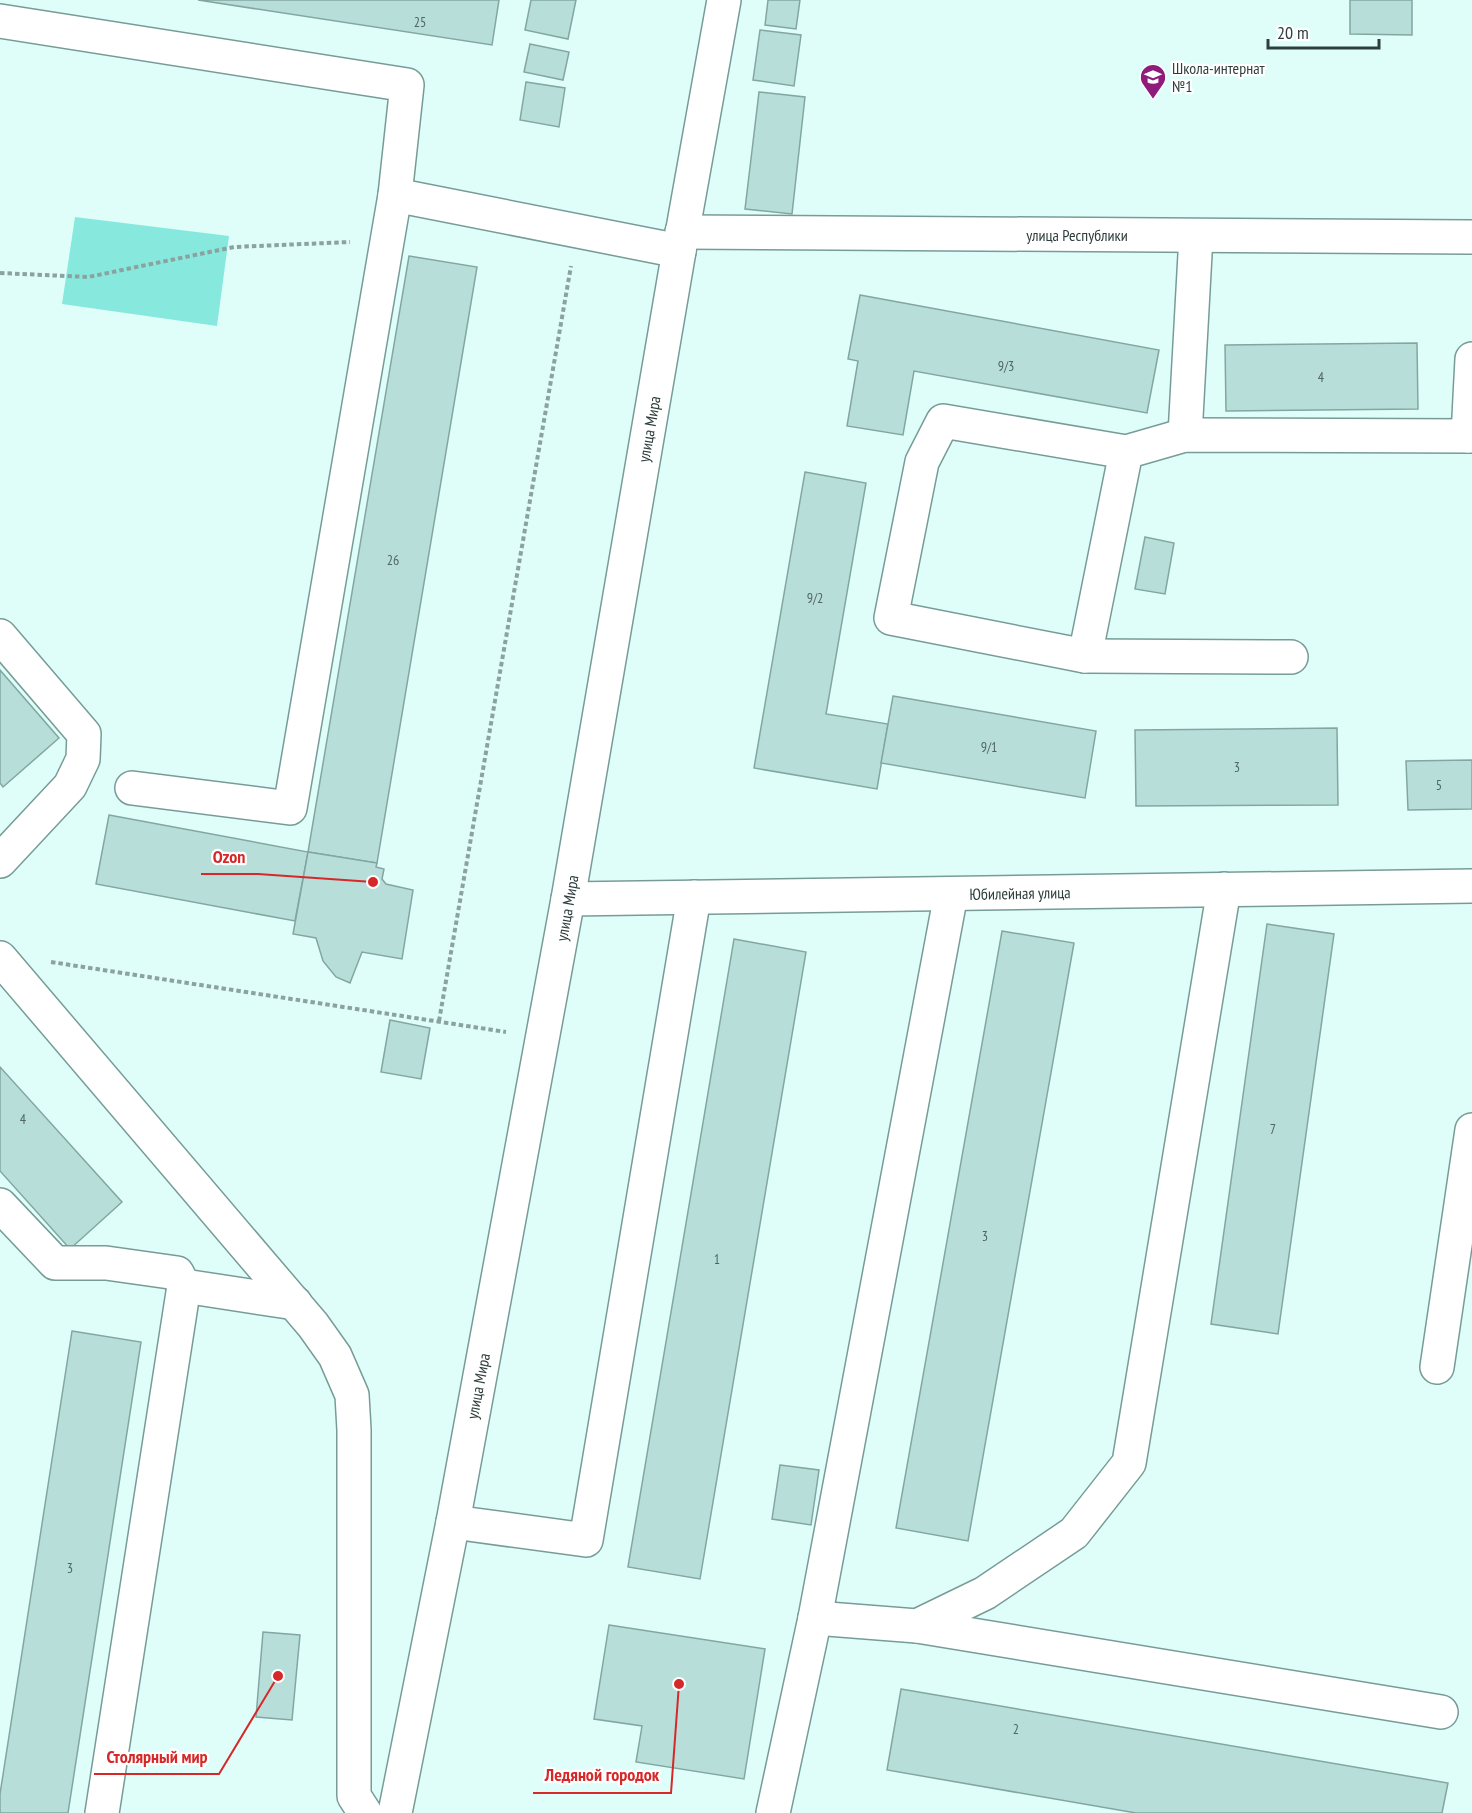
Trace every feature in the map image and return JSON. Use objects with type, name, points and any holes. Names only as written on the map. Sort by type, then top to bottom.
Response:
[{"type":"street","name":"улица Мира","points":[[395,1813],[453,1522],[543,1037],[724,0]]},
{"type":"street","points":[[0,21],[407,85],[388,240],[290,808],[132,788]]},
{"type":"street","name":"улица Республики","points":[[395,195],[577,231],[681,242],[1196,236],[1472,237]]},
{"type":"street","points":[[1185,435],[1196,236]]},
{"type":"street","points":[[1291,657],[1085,656],[891,618],[922,462],[943,421],[1126,452],[1185,435],[1470,436],[1472,358]]},
{"type":"street","points":[[1085,656],[1126,452]]},
{"type":"street","points":[[0,636],[84,734],[83,759],[70,786],[0,861]]},
{"type":"street","name":"Юбилейная улица","points":[[568,899],[1472,886]]},
{"type":"street","points":[[917,1626],[985,1593],[1074,1533],[1129,1462],[1224,889]]},
{"type":"street","points":[[773,1813],[815,1618],[951,894]]},
{"type":"street","points":[[453,1522],[586,1540],[694,897]]},
{"type":"street","points":[[0,958],[313,1325],[335,1356],[352,1395],[354,1430],[354,1797],[365,1813]]},
{"type":"street","points":[[1437,1367],[1472,1130]]},
{"type":"street","points":[[0,1205],[56,1263],[106,1263],[177,1273],[184,1286],[102,1813]]},
{"type":"street","points":[[184,1286],[295,1303]]},
{"type":"street","points":[[815,1618],[917,1626],[1441,1712]]},
{"type":"path","points":[[439,1022],[577,231]]},
{"type":"path","points":[[0,273],[88,277],[234,247],[388,240]]},
{"type":"path","points":[[43,955],[52,962],[543,1037]]},
{"type":"shaded area","points":[[75,217],[229,236],[217,326],[62,304]]},
{"type":"building","points":[[198,0],[499,0],[492,45]]},
{"type":"building","points":[[531,0],[576,0],[568,39],[525,30]]},
{"type":"building","points":[[768,0],[800,0],[796,29],[765,25]]},
{"type":"building","points":[[1350,0],[1412,0],[1412,35],[1350,34]]},
{"type":"building","points":[[760,30],[801,35],[794,86],[753,80]]},
{"type":"building","points":[[530,44],[569,52],[563,80],[524,72]]},
{"type":"building","points":[[526,82],[565,88],[559,127],[520,120]]},
{"type":"building","points":[[759,92],[805,97],[792,214],[745,209]]},
{"type":"building","points":[[409,256],[477,267],[377,863],[308,852]]},
{"type":"building","points":[[860,295],[1159,350],[1147,413],[914,371],[903,435],[847,426],[858,361],[848,359]]},
{"type":"building","points":[[1417,343],[1418,409],[1226,411],[1225,345]]},
{"type":"building","points":[[805,472],[866,483],[826,714],[888,724],[877,789],[754,768]]},
{"type":"building","points":[[1145,537],[1174,543],[1165,594],[1135,589]]},
{"type":"building","points":[[0,670],[59,738],[3,787],[0,783]]},
{"type":"building","points":[[893,696],[1096,731],[1085,798],[881,763]]},
{"type":"building","points":[[1337,728],[1338,805],[1136,806],[1135,730]]},
{"type":"building","points":[[1472,760],[1472,809],[1408,810],[1406,761]]},
{"type":"building","points":[[109,815],[308,852],[295,921],[96,884]]},
{"type":"building","points":[[308,852],[377,863],[376,867],[384,869],[382,879],[386,884],[413,890],[402,959],[362,952],[350,983],[336,977],[323,961],[316,938],[293,934]]},
{"type":"building","points":[[1267,924],[1334,934],[1278,1334],[1211,1324]]},
{"type":"building","points":[[1002,931],[1074,943],[968,1541],[896,1528]]},
{"type":"building","points":[[734,939],[806,952],[700,1579],[628,1567]]},
{"type":"building","points":[[390,1020],[430,1028],[421,1079],[381,1072]]},
{"type":"building","points":[[0,1067],[122,1202],[70,1249],[0,1171]]},
{"type":"building","points":[[72,1331],[141,1342],[68,1813],[0,1813],[0,1794]]},
{"type":"building","points":[[780,1465],[819,1470],[811,1525],[772,1519]]},
{"type":"building","points":[[609,1625],[765,1649],[744,1779],[636,1762],[642,1726],[594,1719]]},
{"type":"building","points":[[263,1632],[300,1635],[292,1720],[256,1717]]},
{"type":"building","points":[[901,1689],[1448,1783],[1442,1813],[1136,1813],[887,1770]]},
{"type":"place","name":"Школа-интернат №1","points":[[1153,100]]},
{"type":"place","name":"Ozon","points":[[373,882]]},
{"type":"place","name":"Столярный мир","points":[[278,1676]]},
{"type":"place","name":"Ледяной городок","points":[[679,1684]]}]
